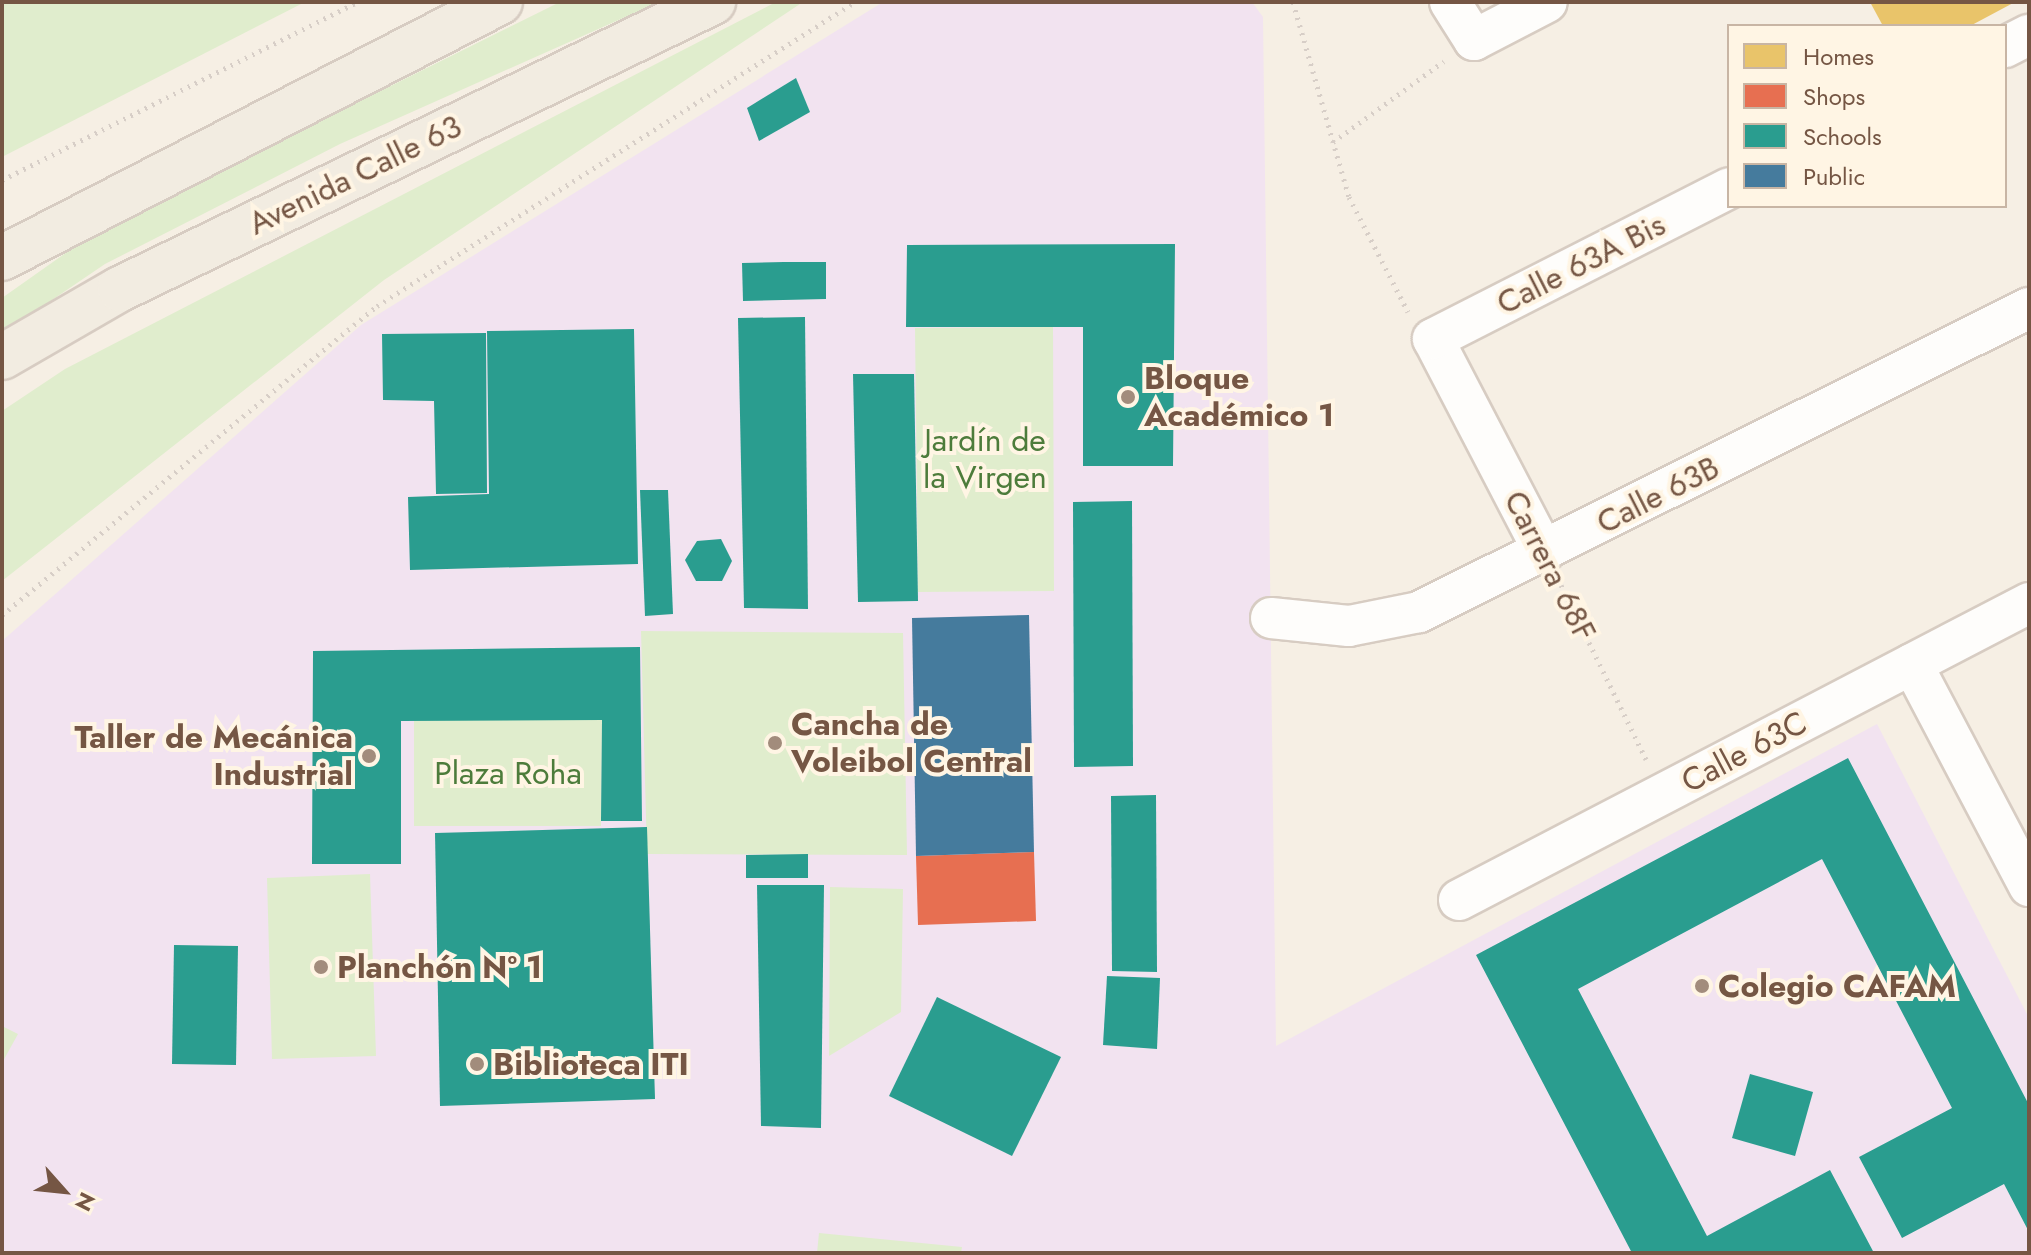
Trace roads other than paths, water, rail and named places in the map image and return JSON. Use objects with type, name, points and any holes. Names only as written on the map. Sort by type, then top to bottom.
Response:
[{"type":"main road","points":[[2,258],[500,2]]},
{"type":"main road","name":"Avenida Calle 63","points":[[2,357],[120,289],[713,2]]},
{"type":"street","points":[[1450,2],[1474,40],[1547,2]]},
{"type":"street","points":[[2007,46],[2029,35]]},
{"type":"street","name":"Calle 63A Bis","points":[[1433,339],[1727,189]]},
{"type":"street","name":"Calle 63B","points":[[1271,618],[1349,626],[1419,612],[2029,308]]},
{"type":"street","name":"Carrera 68F","points":[[1433,339],[1544,552]]},
{"type":"street","name":"Calle 63C","points":[[1459,900],[2029,603]]},
{"type":"street","points":[[1912,664],[2029,886]]},
{"type":"place","name":"Bloque Académico 1","points":[[1128,397]]},
{"type":"place","name":"Cancha de Voleibol Central","points":[[775,743]]},
{"type":"place","name":"Taller de Mecánica Industrial","points":[[369,756]]},
{"type":"place","name":"Planchón Nº 1","points":[[321,967]]},
{"type":"place","name":"Colegio CAFAM","points":[[1702,986]]},
{"type":"place","name":"Biblioteca ITI","points":[[477,1064]]},
{"type":"park label","name":"Jardín de la Virgen","points":[[985,460]]},
{"type":"park label","name":"Plaza Roha","points":[[508,773]]}]
